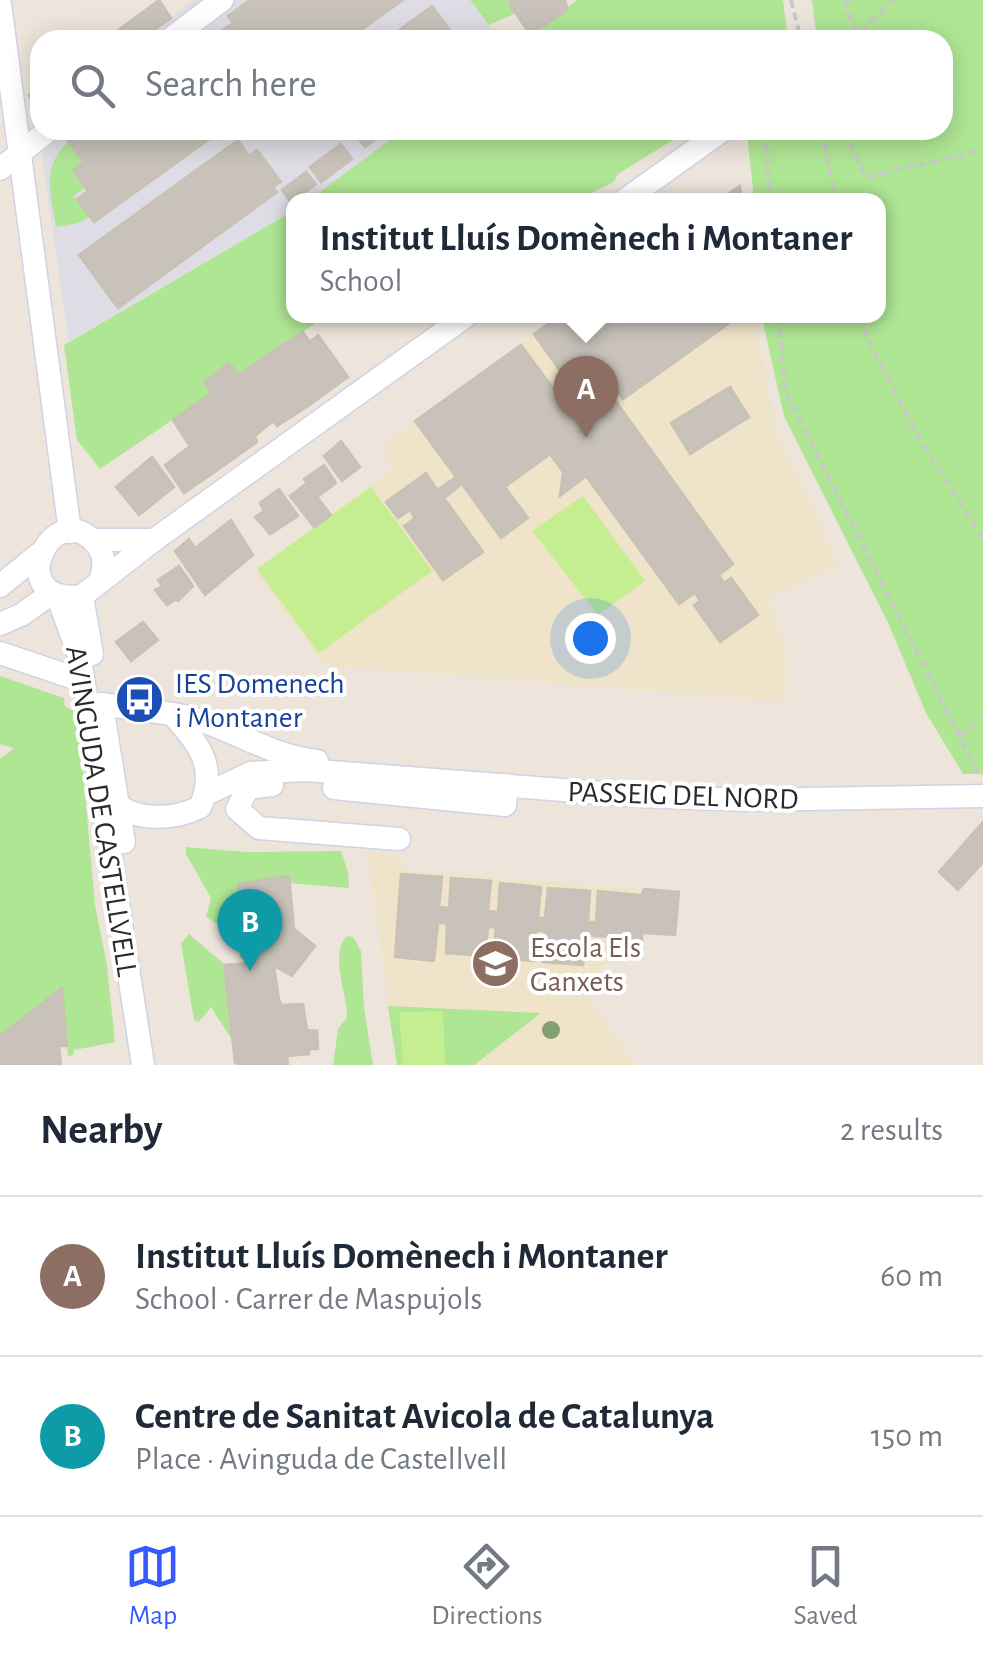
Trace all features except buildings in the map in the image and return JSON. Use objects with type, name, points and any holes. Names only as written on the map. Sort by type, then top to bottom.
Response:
[{"type":"street","points":[[182,30],[222,0]]},
{"type":"street","points":[[0,4],[70,532]]},
{"type":"street","points":[[0,170],[36,140]]},
{"type":"street","points":[[635,193],[709,140]]},
{"type":"street","points":[[0,624],[55,594],[91,589],[456,323]]},
{"type":"street","points":[[0,586],[52,538],[70,532],[93,540],[154,540]]},
{"type":"street","points":[[91,589],[104,560],[93,540]]},
{"type":"street","points":[[39,554],[39,576],[55,594]]},
{"type":"street","name":"AVINGUDA DE CASTELLVELL","points":[[91,589],[90,694],[143,1065]]},
{"type":"street","name":"AVINGUDA DE CASTELLVELL","points":[[55,594],[76,644],[90,694],[106,787],[118,806],[126,858],[138,1030]]},
{"type":"street","points":[[0,653],[90,694]]},
{"type":"street","name":"PASSEIG DEL NORD","points":[[90,694],[194,717],[304,759],[384,774]]},
{"type":"street","points":[[172,714],[204,754],[209,774],[206,794]]},
{"type":"street","name":"PASSEIG DEL NORD","points":[[160,818],[180,817],[200,808],[206,794],[251,772],[305,770],[641,796],[748,800],[983,796]]},
{"type":"street","points":[[399,839],[259,828],[237,809],[248,788],[289,783],[505,805],[506,786]]},
{"type":"street","points":[[118,806],[160,818],[126,858]]},
{"type":"path","points":[[792,0],[798,30]]},
{"type":"path","points":[[848,0],[845,6],[855,30]]},
{"type":"path","points":[[862,30],[894,0]]},
{"type":"path","points":[[766,140],[770,193]]},
{"type":"path","points":[[822,140],[834,193]]},
{"type":"path","points":[[850,140],[866,177],[983,150]]},
{"type":"path","points":[[781,323],[786,392],[983,783]]},
{"type":"path","points":[[864,323],[867,338],[918,436],[983,539]]},
{"type":"path","points":[[960,736],[983,716]]},
{"type":"shaded area","points":[[194,0],[470,0],[492,30],[156,30]]},
{"type":"shaded area","points":[[39,140],[390,140],[318,193],[286,193],[286,215],[69,341]]},
{"type":"shaded area","points":[[549,323],[756,323],[776,429],[838,564],[768,598],[785,645],[786,702],[323,665],[254,571],[393,468],[380,447]]},
{"type":"shaded area","name":"Escola Els Ganxets","points":[[367,851],[403,856],[403,870],[679,892],[675,935],[643,933],[642,940],[579,985],[636,1065],[397,1065]]},
{"type":"green space","points":[[470,0],[514,0],[509,3],[516,13],[489,25]]},
{"type":"green space","points":[[577,0],[783,0],[787,30],[540,30]]},
{"type":"green space","points":[[812,0],[983,0],[983,774],[963,774],[926,713],[889,625],[784,416],[764,327],[764,323],[886,323],[886,193],[753,193],[748,140],[953,140],[953,30],[816,30]]},
{"type":"green space","points":[[390,140],[673,140],[618,174],[614,182],[591,193],[318,193]]},
{"type":"green space","points":[[69,142],[84,162],[73,170],[85,187],[74,196],[90,217],[56,227],[51,170]]},
{"type":"green space","points":[[286,215],[286,323],[316,323],[239,375],[229,364],[212,393],[100,469],[77,440],[64,345]]},
{"type":"green space","points":[[371,487],[432,571],[319,653],[257,569]]},
{"type":"green space","points":[[583,496],[645,581],[598,615],[532,531]]},
{"type":"green space","points":[[0,676],[64,698],[65,706],[78,714],[95,905],[107,966],[115,1042],[74,1050],[68,1056],[61,989],[0,1036],[0,759],[14,748],[0,744]]},
{"type":"green space","points":[[186,847],[247,852],[341,851],[349,888],[289,883],[288,876],[239,884],[243,940],[206,917],[211,898],[186,854]]},
{"type":"green space","points":[[189,934],[225,965],[232,1040],[211,1007],[199,1022],[194,1020],[181,943]]},
{"type":"green space","points":[[347,936],[354,938],[361,951],[373,1065],[333,1065],[338,1029],[347,1017],[339,953]]},
{"type":"green space","points":[[388,1006],[541,1013],[474,1065],[397,1065]]},
{"type":"green space","points":[[443,1011],[445,1065],[403,1065],[399,1012]]},
{"type":"place","name":"Institut Lluís Domènech i Montaner","points":[[586,438]]},
{"type":"place","name":"IES Domenech i Montaner","points":[[140,700]]},
{"type":"place","name":"Escola Els Ganxets","points":[[495,964]]},
{"type":"place","name":"Centre de Sanitat Avicola de Catalunya","points":[[250,971]]}]
